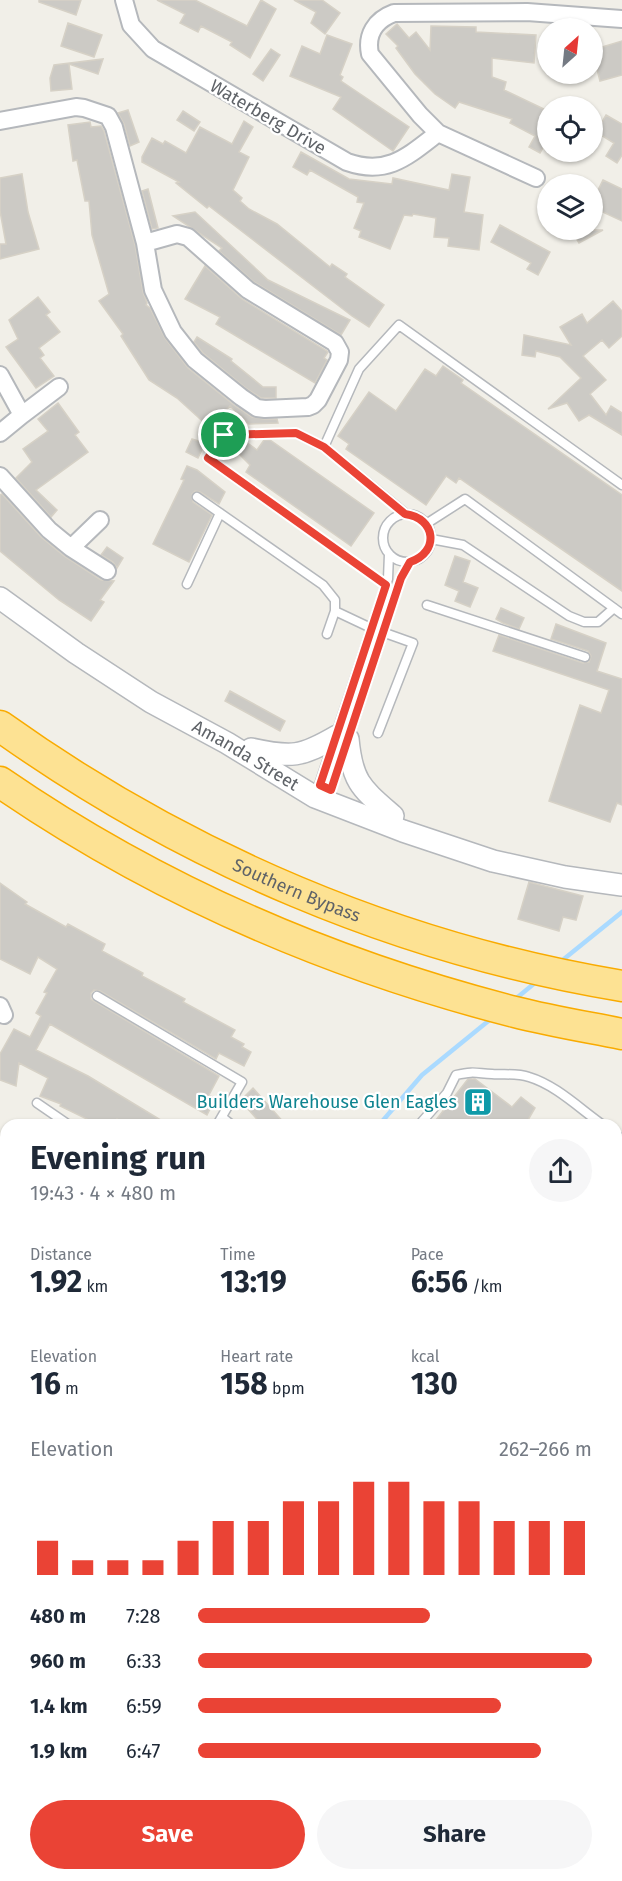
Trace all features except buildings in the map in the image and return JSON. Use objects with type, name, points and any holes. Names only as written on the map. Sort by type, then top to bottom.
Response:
[{"type":"highway","name":"Southern Bypass","points":[[0,726],[122,805],[188,842],[278,884],[338,909],[430,941],[511,964],[622,986]]},
{"type":"highway","points":[[0,782],[105,849],[209,904],[331,956],[419,985],[517,1012],[622,1034]]},
{"type":"street","name":"Waterberg Drive","points":[[124,0],[131,26],[153,49],[347,162],[369,168],[386,166],[410,154],[438,133]]},
{"type":"street","points":[[536,178],[438,133],[420,115],[370,54],[368,46],[370,32],[388,15],[418,12],[527,12],[622,19]]},
{"type":"street","points":[[0,121],[76,107],[108,116],[114,128],[145,243],[153,290],[173,332],[195,360],[258,408],[308,407],[318,400],[339,360],[340,352],[335,343],[248,290],[188,237],[177,234],[145,243]]},
{"type":"street","points":[[0,375],[22,415]]},
{"type":"street","points":[[0,433],[59,387]]},
{"type":"street","points":[[0,476],[50,530],[71,548],[107,571]]},
{"type":"street","points":[[71,548],[100,520]]},
{"type":"street","name":"Amanda Street","points":[[0,588],[54,630],[145,691],[251,748],[323,794],[462,841],[544,863],[622,876]]},
{"type":"street","name":"Amanda Street","points":[[0,598],[76,653],[151,702],[323,794],[403,831],[493,861],[565,877],[622,885]]},
{"type":"street","points":[[251,748],[279,755],[298,754],[342,737],[359,785],[393,816]]},
{"type":"lane","points":[[324,447],[359,369],[399,325],[622,485]]},
{"type":"lane","points":[[386,585],[208,458],[224,435],[296,433],[324,447],[405,514],[421,518],[426,524],[431,539],[425,554],[410,562],[402,561],[389,554]]},
{"type":"lane","points":[[197,496],[324,585],[334,600],[334,611],[327,634]]},
{"type":"lane","points":[[426,524],[465,499],[622,614]]},
{"type":"lane","points":[[187,584],[220,513]]},
{"type":"lane","points":[[342,737],[371,628],[386,585],[389,554],[383,540],[383,532],[391,519],[405,514]]},
{"type":"lane","points":[[431,539],[463,544],[569,616],[584,622],[598,622],[614,608]]},
{"type":"lane","points":[[323,794],[342,737],[384,632],[401,578],[410,562]]},
{"type":"lane","points":[[427,605],[585,657]]},
{"type":"lane","points":[[334,611],[371,628],[413,643],[378,733]]},
{"type":"lane","points":[[97,996],[242,1082],[222,1117],[224,1119]]},
{"type":"lane","points":[[423,1119],[447,1093],[456,1075],[474,1071],[494,1075],[528,1076],[544,1083],[595,1119]]},
{"type":"lane","points":[[37,1103],[60,1119]]},
{"type":"waterway","points":[[559,963],[622,912]]},
{"type":"waterway","points":[[513,1001],[536,982]]},
{"type":"waterway","points":[[384,1119],[422,1075],[492,1018]]},
{"type":"place","name":"Builders Warehouse Glen Eagles","points":[[478,1102]]},
{"type":"route","points":[[296,433],[324,447],[405,514],[421,518],[430,531],[431,539],[425,554],[410,562],[401,578],[331,790],[320,785],[386,585],[208,458],[224,435],[296,433]]}]
